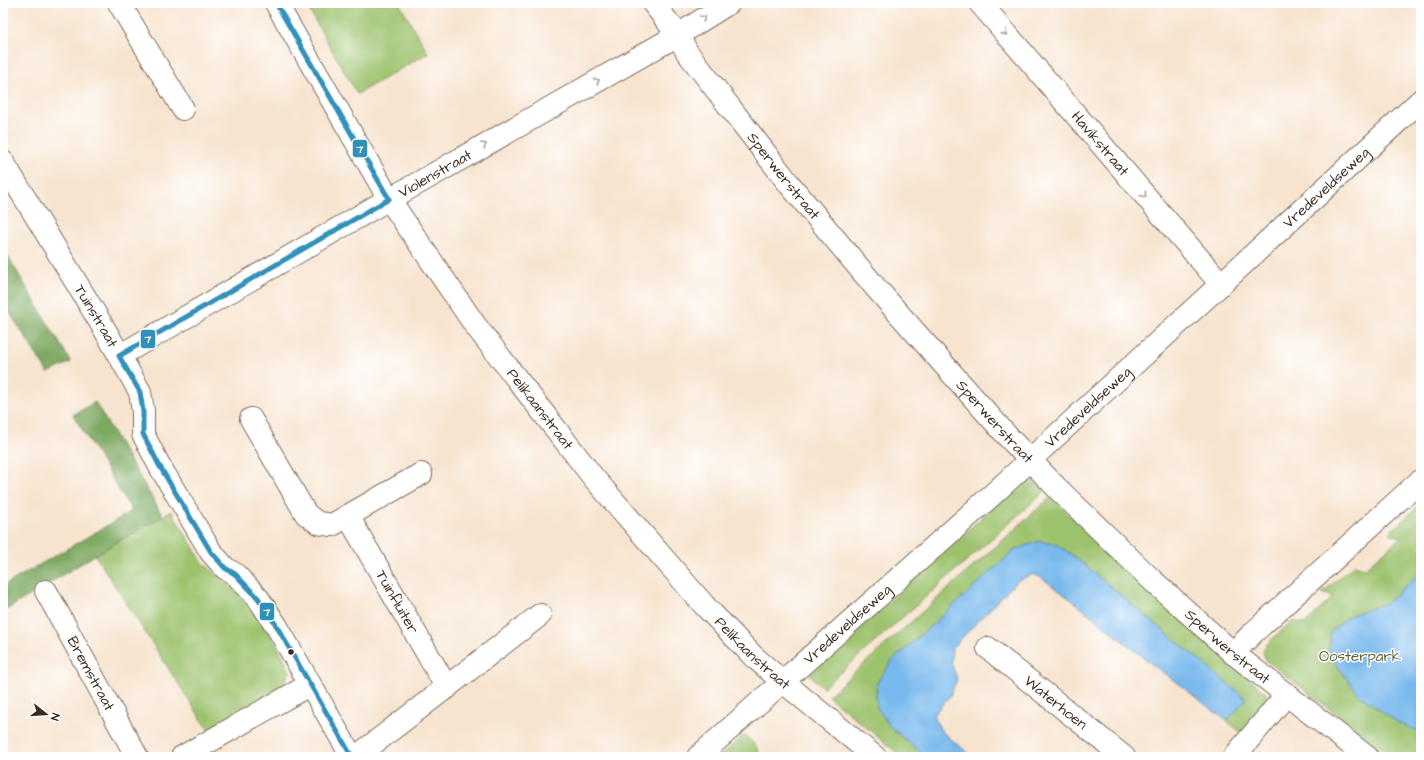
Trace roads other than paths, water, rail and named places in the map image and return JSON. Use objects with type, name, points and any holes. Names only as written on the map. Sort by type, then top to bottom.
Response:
[{"type":"street","points":[[119,3],[183,109]]},
{"type":"street","name":"Pelikaanstraat","points":[[276,3],[389,199],[475,324],[593,476],[704,605],[753,656],[876,757]]},
{"type":"street","name":"Sperwerstraat","points":[[653,3],[678,34],[687,52],[790,185],[866,277],[1008,438],[1152,581],[1233,653],[1367,757]]},
{"type":"street","name":"Violenstraat","points":[[119,356],[389,199],[678,34],[729,3]]},
{"type":"street","name":"Havikstraat","points":[[980,3],[1221,284]]},
{"type":"street","name":"Vredeveldseweg","points":[[698,757],[992,496],[1421,100]]},
{"type":"street","name":"Tuinstraat","points":[[5,170],[140,392],[143,411],[143,434],[211,552],[225,568],[235,574],[258,598],[276,625],[309,685],[352,757]]},
{"type":"street","points":[[251,419],[306,514],[318,523],[332,525],[421,474]]},
{"type":"street","points":[[1233,653],[1254,632],[1421,480]]},
{"type":"street","name":"Tuinfluiter","points":[[348,516],[447,688]]},
{"type":"street","name":"Bremstraat","points":[[46,591],[137,757]]},
{"type":"street","points":[[356,757],[540,615]]},
{"type":"street","name":"Waterhoen","points":[[988,648],[1124,757]]},
{"type":"street","points":[[182,757],[309,685]]},
{"type":"street","points":[[1234,757],[1287,694]]},
{"type":"water","points":[[1040,541],[1057,545],[1076,558],[1246,699],[1227,721],[1139,654],[1073,601],[1042,578],[1033,574],[1017,581],[952,648],[951,662],[957,679],[950,696],[933,715],[942,732],[973,757],[927,757],[892,729],[877,708],[877,683],[892,661],[1016,549]]},
{"type":"water","points":[[1421,572],[1421,732],[1400,724],[1359,695],[1336,664],[1329,651],[1331,631],[1349,616],[1386,603]]},
{"type":"park label","name":"Oosterpark","points":[[1360,656]]}]
